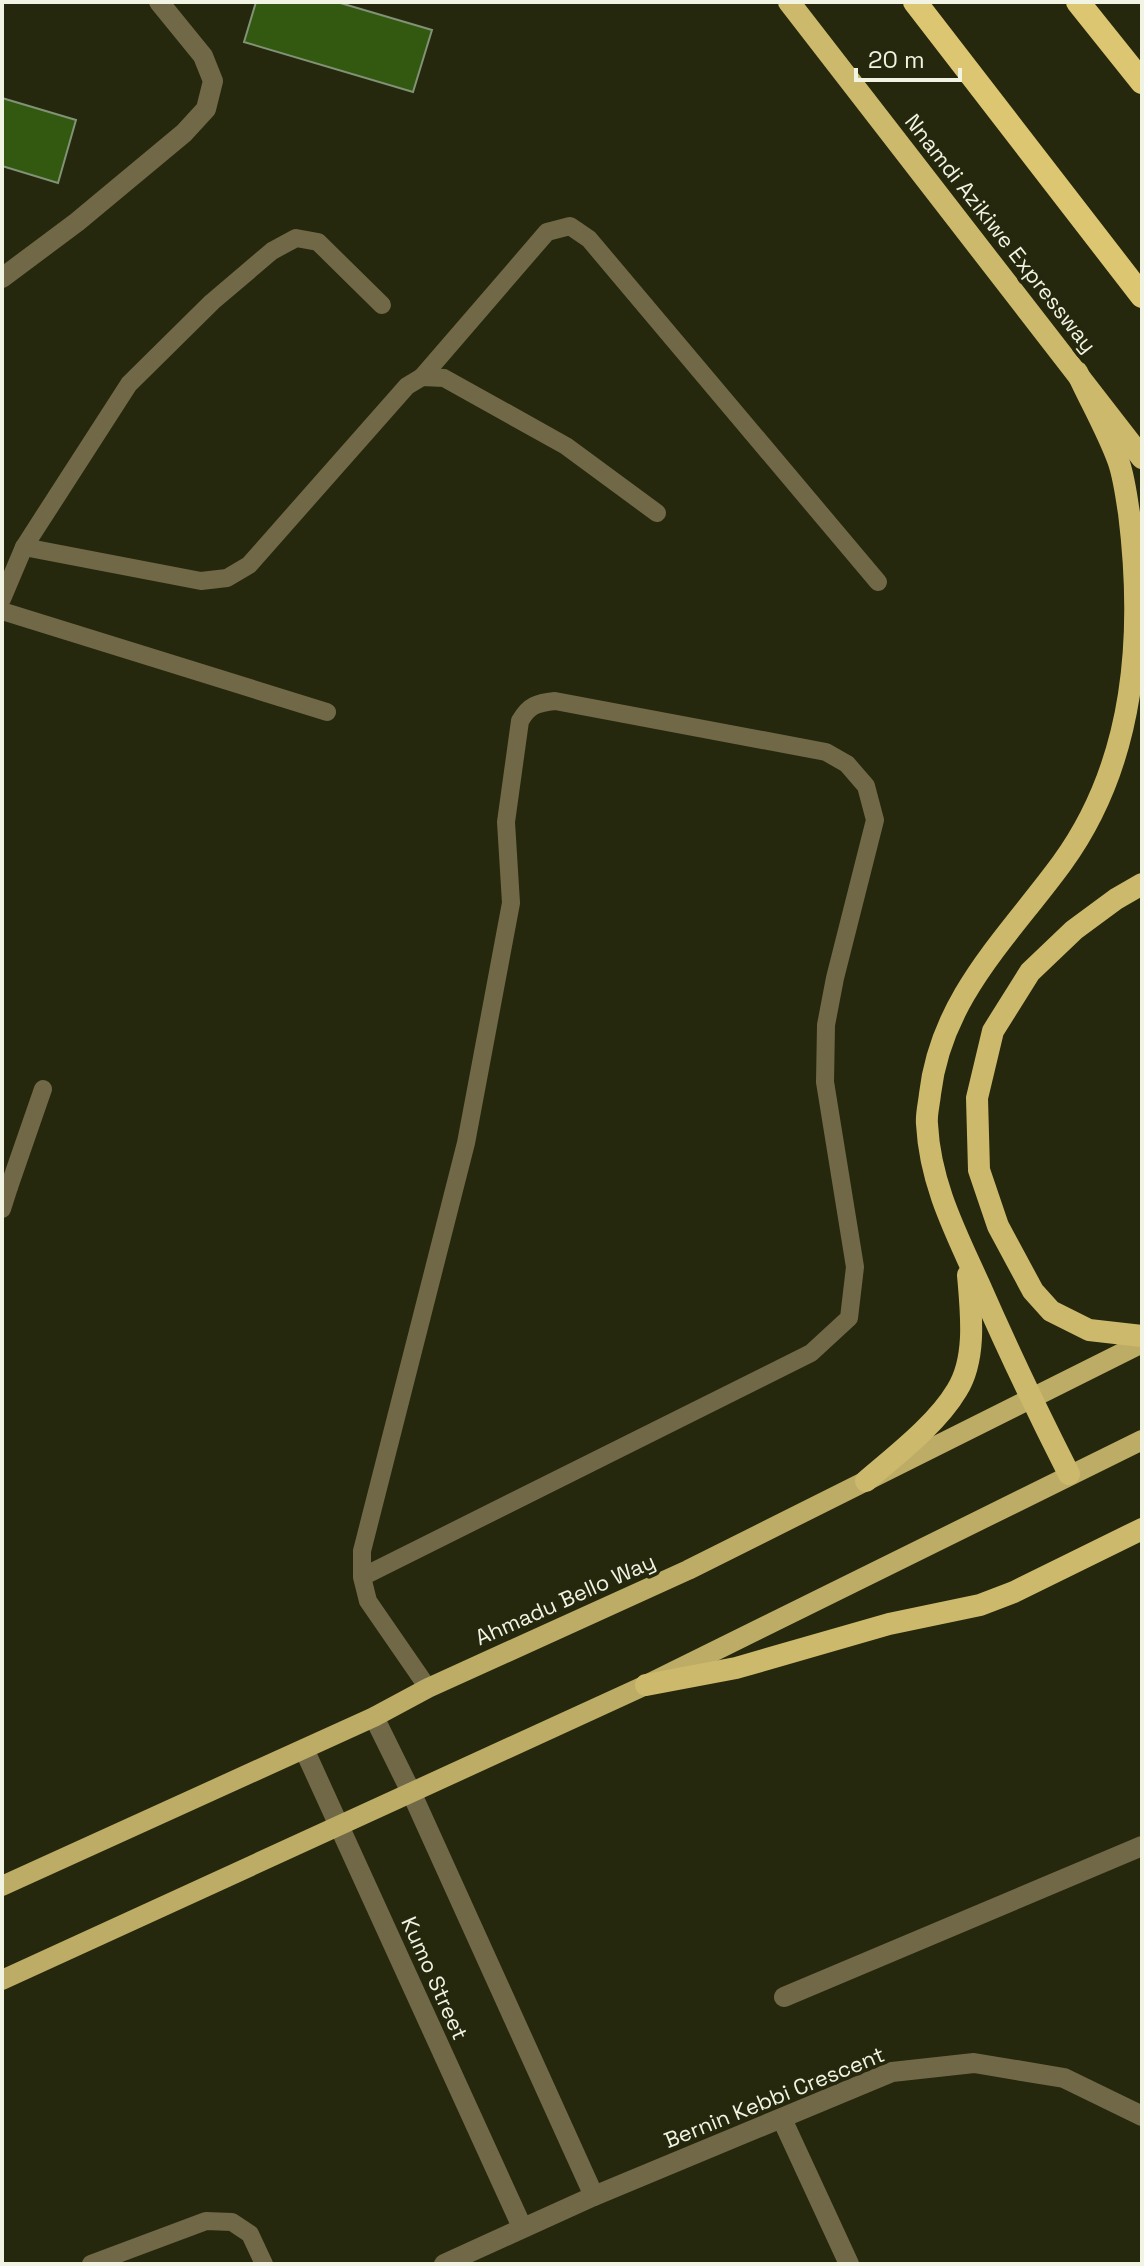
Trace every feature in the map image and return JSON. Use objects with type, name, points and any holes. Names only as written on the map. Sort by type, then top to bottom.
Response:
[{"type":"highway","name":"Nnamdi Azikiwe Expressway","points":[[789,2],[1142,458]]},
{"type":"highway","points":[[915,2],[1142,296]]},
{"type":"highway","points":[[1078,2],[1142,82]]},
{"type":"highway","points":[[1069,1474],[1029,1398],[936,1187],[927,1123],[932,1071],[947,1024],[1014,922],[1063,862],[1100,800],[1119,756],[1135,693],[1141,633],[1141,588],[1135,539],[1118,461],[1077,372]]},
{"type":"highway","points":[[1142,884],[1074,930],[1030,972],[993,1031],[977,1098],[979,1170],[998,1226],[1033,1291],[1051,1311],[1089,1330],[1142,1336]]},
{"type":"highway","points":[[866,1481],[905,1447],[958,1389],[969,1352],[971,1314],[967,1258]]},
{"type":"highway","points":[[646,1685],[736,1668],[889,1624],[980,1605],[1014,1592],[1142,1529]]},
{"type":"main road","name":"Ahmadu Bello Way","points":[[2,1886],[688,1570],[1142,1343]]},
{"type":"main road","points":[[2,1980],[646,1685],[1142,1440]]},
{"type":"street","points":[[2,278],[77,222],[184,133],[206,109],[213,81],[203,56],[159,2]]},
{"type":"street","points":[[374,1717],[594,2196]]},
{"type":"street","name":"Kumo Street","points":[[304,1749],[522,2227]]},
{"type":"street","points":[[784,1997],[1142,1846]]},
{"type":"street","name":"Bernin Kebbi Crescent","points":[[444,2264],[594,2196],[892,2072],[974,2063],[1064,2078],[1142,2116]]},
{"type":"street","points":[[782,2119],[849,2264]]},
{"type":"lane","points":[[24,547],[201,581],[227,578],[249,565],[407,386],[422,377],[547,232],[570,226],[589,239],[878,582]]},
{"type":"lane","points":[[2,599],[24,547],[129,384],[212,302],[272,251],[296,238],[318,242],[382,305]]},
{"type":"lane","points":[[422,377],[444,378],[566,446],[657,513]]},
{"type":"lane","points":[[2,611],[327,712]]},
{"type":"lane","points":[[362,1577],[811,1353],[849,1318],[855,1267],[825,1082],[826,1025],[875,820],[866,786],[847,764],[826,752],[555,701],[528,708],[520,721],[507,811],[511,903],[466,1143],[362,1551],[362,1577],[368,1601],[428,1688]]},
{"type":"lane","points":[[2,1209],[6,1186],[43,1089]]},
{"type":"lane","points":[[91,2264],[206,2221],[232,2222],[250,2234],[264,2264]]},
{"type":"building","points":[[256,2],[337,2],[432,30],[413,92],[244,42]]},
{"type":"building","points":[[2,98],[76,120],[58,183],[2,166]]}]
